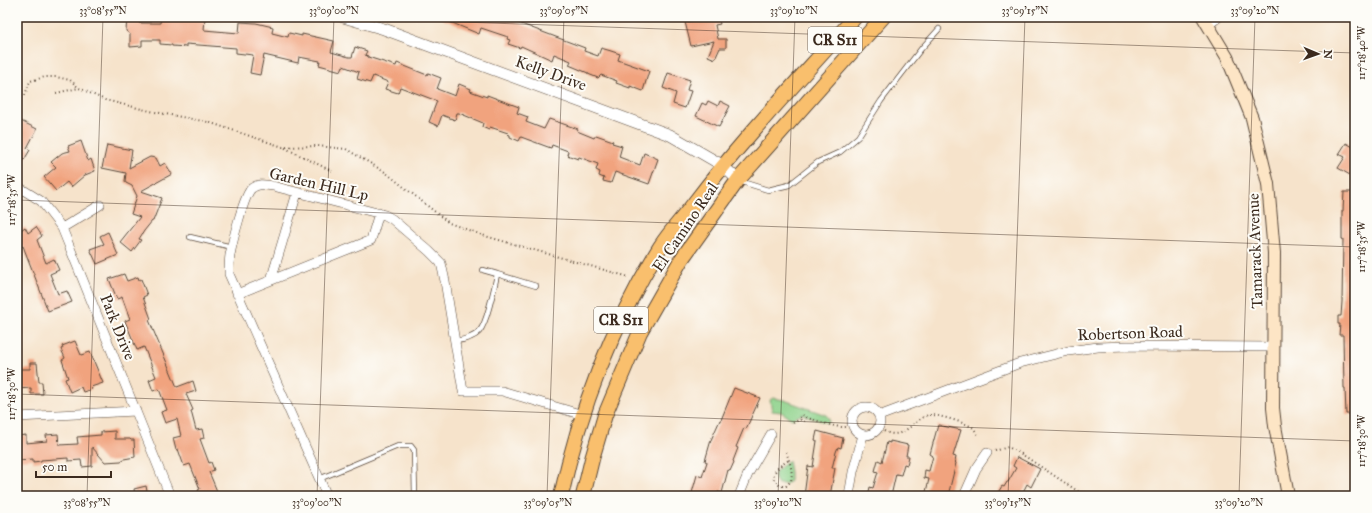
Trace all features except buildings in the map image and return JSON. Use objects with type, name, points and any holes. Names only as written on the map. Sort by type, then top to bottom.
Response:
[{"type":"main road","name":"El Camino Real","points":[[561,496],[583,415],[601,364],[620,322],[661,246],[722,165],[856,17]]},
{"type":"main road","name":"El Camino Real","points":[[583,496],[605,415],[640,332],[681,260],[738,180],[883,17]]},
{"type":"main road","name":"Tamarack Avenue","points":[[1209,19],[1227,57],[1252,118],[1268,184],[1274,253],[1273,408],[1288,496]]},
{"type":"street","name":"Kelly Drive","points":[[343,17],[384,29],[670,135],[722,165],[738,180]]},
{"type":"street","name":"Garden Hill Lp","points":[[327,496],[229,274],[232,247],[246,198],[251,189],[257,185],[264,184],[378,213],[392,219],[441,263],[463,391],[502,391],[583,415]]},
{"type":"street","name":"Park Drive","points":[[17,186],[41,201],[62,228],[170,496]]},
{"type":"street","points":[[271,280],[297,193]]},
{"type":"street","points":[[62,228],[100,205]]},
{"type":"street","points":[[237,294],[372,240],[378,213]]},
{"type":"street","name":"Robertson Road","points":[[879,416],[1020,363],[1068,351],[1127,346],[1274,347]]},
{"type":"street","points":[[865,408],[873,409],[879,416],[880,420],[878,429],[870,434],[863,435],[857,431],[853,424],[853,419],[857,412],[865,408]]},
{"type":"street","points":[[17,417],[136,411]]},
{"type":"street","points":[[740,496],[748,474],[771,434]]},
{"type":"street","points":[[849,496],[853,472],[863,435]]},
{"type":"street","points":[[964,496],[976,469],[987,453]]},
{"type":"lane","points":[[738,180],[768,190],[789,185],[818,162],[840,152],[858,137],[881,101],[921,49],[939,29]]},
{"type":"lane","points":[[190,237],[232,247]]},
{"type":"lane","points":[[483,270],[536,286]]},
{"type":"lane","points":[[455,341],[467,340],[474,336],[484,326],[498,274]]},
{"type":"lane","points":[[320,479],[398,446],[406,445],[411,446],[414,450],[415,496]]},
{"type":"path","points":[[25,95],[30,81],[45,77],[56,77],[70,80],[79,88],[105,100],[208,122],[284,147],[332,171]]},
{"type":"path","points":[[56,93],[79,88]]},
{"type":"path","points":[[284,147],[318,146],[346,150],[385,172],[449,223],[485,236],[641,281]]},
{"type":"path","points":[[793,423],[800,419],[800,416],[803,415],[806,418],[841,428],[846,427]]},
{"type":"path","points":[[884,431],[888,433],[903,432],[929,415],[968,425],[973,428],[979,437]]},
{"type":"path","points":[[800,419],[803,421],[806,418]]},
{"type":"path","points":[[987,453],[1008,447],[1020,453],[1085,496]]},
{"type":"path","points":[[786,452],[789,460],[792,469],[791,481],[786,486],[780,486],[774,480],[773,473],[776,469],[789,460]]},
{"type":"green space","points":[[773,398],[784,400],[826,415],[829,419],[829,423],[803,414],[792,419],[781,412],[772,411],[770,400]]},
{"type":"green space","points":[[788,461],[790,481],[786,484],[778,484],[775,479],[775,472]]}]
